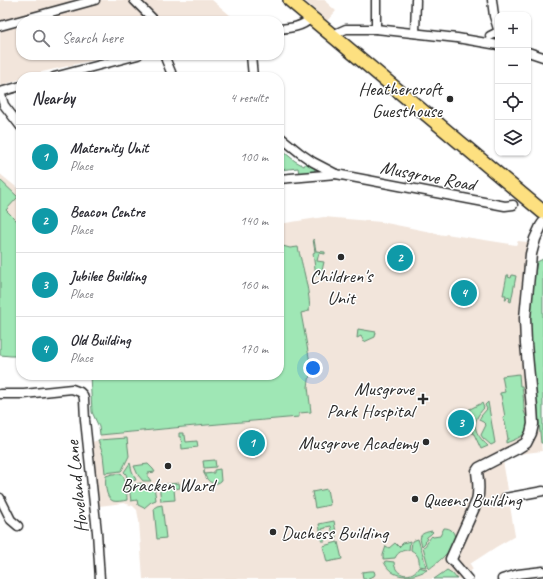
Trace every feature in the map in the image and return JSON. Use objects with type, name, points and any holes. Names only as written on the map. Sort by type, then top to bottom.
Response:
[{"type":"main road","points":[[290,0],[541,210]]},
{"type":"street","points":[[37,16],[95,0]]},
{"type":"street","points":[[134,0],[150,16]]},
{"type":"street","points":[[376,0],[376,29]]},
{"type":"street","points":[[416,0],[416,33]]},
{"type":"street","points":[[492,0],[495,19]]},
{"type":"street","points":[[284,28],[298,26],[311,18]]},
{"type":"street","points":[[0,26],[16,22]]},
{"type":"street","points":[[334,37],[337,33],[346,29],[376,29],[495,44]]},
{"type":"street","points":[[490,36],[495,34]]},
{"type":"street","points":[[531,53],[543,57]]},
{"type":"street","points":[[73,72],[119,60]]},
{"type":"street","points":[[166,60],[171,72]]},
{"type":"street","points":[[251,60],[253,72]]},
{"type":"street","points":[[16,87],[0,92],[4,105],[16,121]]},
{"type":"street","name":"Musgrove Road","points":[[284,140],[300,153],[336,174]]},
{"type":"street","name":"Musgrove Road","points":[[284,179],[336,174],[505,206],[513,205]]},
{"type":"street","points":[[468,579],[451,559],[477,501],[479,482],[477,470],[526,443],[531,433],[533,424],[526,344],[526,312],[531,254],[535,239],[543,222]]},
{"type":"street","name":"Hoveland Lane","points":[[0,394],[24,394],[72,389],[83,395],[97,532],[100,579]]},
{"type":"street","points":[[506,498],[543,491]]},
{"type":"street","points":[[0,498],[11,520],[18,526]]},
{"type":"street","points":[[502,579],[518,574],[543,571]]},
{"type":"shaded area","points":[[0,0],[212,0],[231,16],[16,16],[16,60],[94,60],[42,72],[16,72],[16,81],[0,86]]},
{"type":"shaded area","points":[[304,0],[326,0],[326,2],[336,11],[327,21]]},
{"type":"shaded area","points":[[0,174],[16,187],[16,220],[0,205]]},
{"type":"shaded area","name":"Musgrove Park Hospital","points":[[324,217],[381,222],[436,234],[446,234],[516,245],[518,241],[527,242],[538,253],[533,285],[530,331],[542,451],[518,454],[503,461],[508,490],[503,491],[506,507],[510,506],[515,536],[470,564],[473,569],[461,579],[457,579],[447,570],[434,579],[143,579],[137,510],[133,506],[124,503],[99,506],[92,442],[99,440],[100,435],[299,417],[298,413],[311,412],[308,387],[311,368],[301,312],[310,307],[298,247],[290,248],[284,246],[284,223]]},
{"type":"green space","points":[[284,152],[304,166],[307,161],[315,166],[315,171],[311,173],[299,174],[298,168],[284,169]]},
{"type":"green space","points":[[0,180],[16,195],[16,199],[6,210],[16,220],[16,356],[0,355]]},
{"type":"green space","points":[[313,239],[316,251],[325,252],[325,254],[319,253],[317,261],[324,262],[321,275],[316,276],[313,253],[315,252]]},
{"type":"green space","points":[[284,246],[290,248],[298,247],[308,289],[310,305],[309,311],[301,313],[311,368],[308,387],[311,412],[299,413],[299,417],[100,435],[99,427],[92,412],[90,380],[284,380]]},
{"type":"green space","points":[[543,259],[543,443],[541,443],[530,331],[530,312],[537,262]]},
{"type":"green space","points":[[507,275],[511,278],[512,275],[516,276],[511,302],[509,301],[510,298],[507,297],[505,300],[506,295],[503,295]]},
{"type":"green space","points":[[358,329],[376,332],[375,337],[364,342],[361,336],[357,338]]},
{"type":"green space","points":[[519,374],[520,386],[522,386],[524,411],[529,423],[524,434],[506,443],[506,440],[508,439],[500,395],[500,393],[505,392],[502,376]]},
{"type":"green space","points":[[488,402],[495,443],[491,445],[481,435],[486,425],[479,420],[487,409],[485,405]]},
{"type":"green space","points":[[482,403],[484,408],[475,423],[477,432],[488,446],[481,449],[464,412]]},
{"type":"green space","points":[[179,433],[183,433],[183,435],[185,435],[186,442],[197,441],[198,447],[182,449],[181,437],[179,437]]},
{"type":"green space","points":[[127,438],[129,456],[122,470],[105,473],[103,455],[98,440]]},
{"type":"green space","points":[[215,460],[216,467],[204,468],[203,461]]},
{"type":"green space","points":[[130,463],[136,480],[128,482],[124,472]]},
{"type":"green space","points":[[148,464],[155,472],[148,473],[148,477],[151,481],[143,481],[138,475],[134,466]]},
{"type":"green space","points":[[220,469],[221,481],[215,484],[212,483],[207,479],[205,474],[214,473],[214,470]]},
{"type":"green space","points":[[112,474],[122,475],[126,487],[127,500],[113,501],[108,497],[106,476]]},
{"type":"green space","points":[[141,483],[147,486],[154,486],[156,500],[144,508],[138,505],[137,500],[131,501],[129,486]]},
{"type":"green space","points":[[179,483],[180,488],[174,489],[175,500],[161,501],[159,485]]},
{"type":"green space","points":[[327,489],[330,505],[315,508],[312,492]]},
{"type":"green space","points":[[162,505],[166,538],[157,539],[154,508]]},
{"type":"green space","points":[[334,521],[337,538],[334,539],[331,526],[326,527],[322,529],[325,541],[322,541],[319,524]]},
{"type":"green space","points":[[444,528],[450,529],[453,532],[455,539],[446,554],[429,569],[423,547],[432,536],[440,536]]},
{"type":"green space","points":[[432,531],[433,532],[427,537],[422,546],[420,539],[421,535]]},
{"type":"green space","points":[[418,539],[426,567],[419,566],[418,557],[411,550],[412,541]]},
{"type":"green space","points":[[410,541],[409,550],[400,552],[395,558],[383,559],[386,546],[389,548],[395,543],[399,547],[403,543]]},
{"type":"green space","points":[[338,542],[342,559],[327,562],[323,546]]},
{"type":"green space","points":[[384,562],[394,562],[397,571],[404,575],[408,575],[416,571],[419,567],[427,570],[414,575],[402,576],[387,568]]},
{"type":"green space","points":[[447,570],[457,579],[434,579]]},
{"type":"green space","points":[[374,571],[374,576],[363,579],[362,572]]},
{"type":"place","name":"Heathercroft Guesthouse","points":[[450,99]]},
{"type":"place","name":"Children's Unit","points":[[341,257]]},
{"type":"place","name":"Beacon Centre","points":[[400,258]]},
{"type":"place","name":"Old Building","points":[[464,293]]},
{"type":"place","name":"Musgrove Park Hospital","points":[[423,399]]},
{"type":"place","name":"Jubilee Building","points":[[461,423]]},
{"type":"place","name":"Musgrove Academy","points":[[426,442]]},
{"type":"place","name":"Maternity Unit","points":[[252,443]]},
{"type":"place","name":"Bracken Ward","points":[[168,466]]},
{"type":"place","name":"Queens Building","points":[[415,499]]},
{"type":"place","name":"Duchess Building","points":[[273,532]]}]
